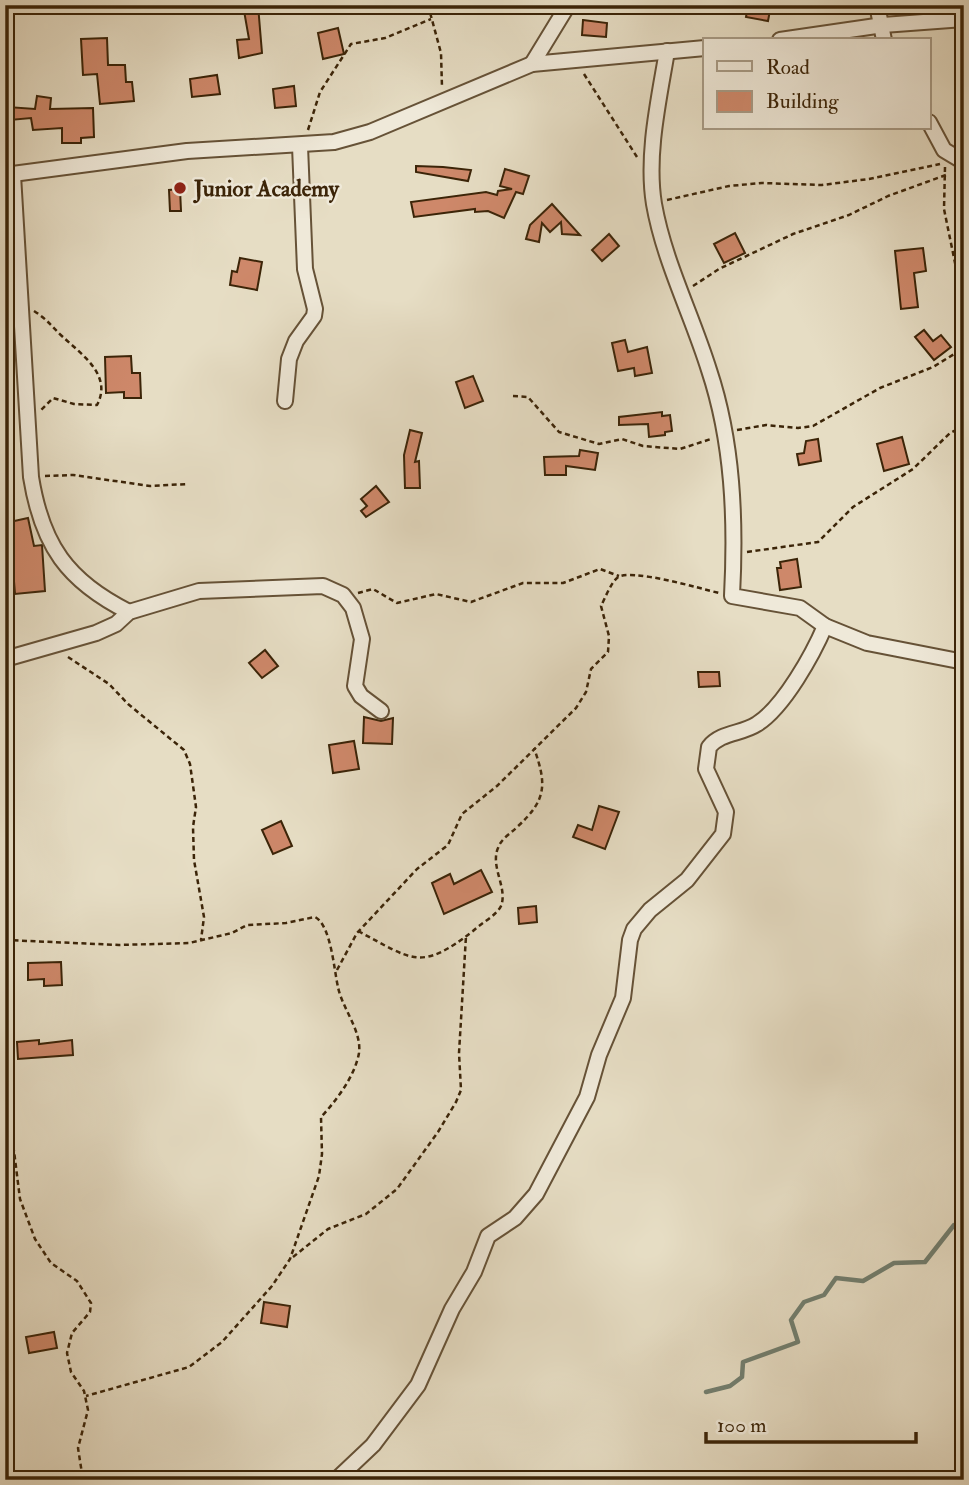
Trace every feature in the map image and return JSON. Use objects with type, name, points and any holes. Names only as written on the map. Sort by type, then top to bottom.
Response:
[{"type":"street","points":[[532,64],[568,5]]},
{"type":"street","points":[[877,5],[884,33]]},
{"type":"street","points":[[810,38],[884,33],[964,19]]},
{"type":"street","points":[[129,612],[84,584],[54,551],[36,506],[31,477],[9,175],[187,151],[302,146],[370,132],[532,64],[572,58],[703,48]]},
{"type":"street","points":[[667,51],[653,179],[654,204],[680,294],[710,372],[725,433],[735,552],[732,596],[800,608],[825,626],[893,650],[964,662]]},
{"type":"street","points":[[930,124],[944,156],[964,162]]},
{"type":"street","points":[[285,401],[289,359],[296,341],[314,316],[315,309],[305,269],[302,146]]},
{"type":"street","points":[[5,659],[107,629],[129,612],[209,589],[323,586],[335,589],[356,614],[362,635],[356,689],[381,711]]},
{"type":"street","points":[[336,1480],[373,1445],[413,1393],[429,1366],[452,1309],[474,1272],[488,1236],[515,1219],[536,1194],[587,1097],[599,1055],[623,998],[630,940],[634,929],[650,911],[687,880],[723,834],[726,812],[706,769],[709,747],[717,739],[753,727],[770,713],[816,646],[825,626]]},
{"type":"path","points":[[428,5],[443,65],[443,101]]},
{"type":"path","points":[[302,146],[320,92],[351,44],[385,38],[431,19]]},
{"type":"path","points":[[572,58],[653,179]]},
{"type":"path","points":[[654,204],[729,187],[762,183],[822,185],[869,179],[944,156],[944,209],[964,307]]},
{"type":"path","points":[[680,294],[719,269],[793,234],[849,215],[888,195],[946,175]]},
{"type":"path","points":[[31,308],[47,318],[58,333],[90,360],[98,373],[99,389],[97,405],[74,404],[53,398],[46,402],[37,416]]},
{"type":"path","points":[[513,396],[528,397],[559,432],[598,444],[622,439],[643,446],[686,449],[725,433],[766,425],[798,428],[813,426],[887,384],[933,367],[964,348]]},
{"type":"path","points":[[735,552],[818,542],[853,506],[912,469],[950,433],[964,426]]},
{"type":"path","points":[[31,477],[73,475],[150,486],[188,484]]},
{"type":"path","points":[[345,598],[373,589],[397,603],[436,594],[468,602],[523,583],[564,583],[600,569],[619,576],[645,576],[732,596]]},
{"type":"path","points":[[336,972],[358,931],[423,863],[448,845],[462,814],[497,786],[580,703],[592,667],[608,652],[608,630],[601,606],[619,576]]},
{"type":"path","points":[[49,647],[109,684],[128,704],[184,750],[190,764],[196,807],[192,827],[194,860],[204,907],[201,941]]},
{"type":"path","points":[[358,931],[415,959],[438,955],[466,936],[502,905],[496,851],[542,796],[543,774],[534,748]]},
{"type":"path","points":[[5,940],[119,946],[201,941],[232,933],[252,923],[286,923],[315,917],[322,922],[342,1004],[358,1041],[358,1056],[333,1106],[321,1117],[321,1166],[290,1259],[272,1286],[222,1342],[202,1359],[179,1371],[86,1396]]},
{"type":"path","points":[[290,1259],[328,1229],[366,1214],[397,1189],[456,1102],[461,1090],[459,1053],[466,936]]},
{"type":"path","points":[[5,1141],[14,1151],[20,1199],[35,1239],[51,1263],[77,1281],[91,1303],[90,1312],[72,1333],[67,1353],[71,1371],[86,1396],[87,1419],[78,1448],[83,1480]]},
{"type":"building","points":[[243,5],[258,5],[262,53],[239,58],[237,40],[249,39]]},
{"type":"building","points":[[748,5],[771,5],[768,21],[746,17]]},
{"type":"building","points":[[583,20],[607,23],[606,37],[582,35]]},
{"type":"building","points":[[338,28],[344,54],[323,59],[318,33]]},
{"type":"building","points":[[107,38],[108,65],[125,65],[126,82],[132,82],[134,101],[100,104],[97,74],[83,75],[81,39]]},
{"type":"building","points":[[217,75],[220,94],[192,97],[190,79]]},
{"type":"building","points":[[294,86],[296,106],[275,108],[273,89]]},
{"type":"building","points":[[37,96],[51,98],[50,109],[93,108],[94,137],[81,138],[81,143],[62,143],[62,128],[33,130],[31,118],[10,120],[8,107],[35,109]]},
{"type":"building","points":[[416,166],[471,170],[468,181],[416,172]]},
{"type":"building","points":[[505,169],[529,176],[523,194],[516,192],[504,218],[488,211],[475,212],[475,209],[414,217],[411,202],[486,192],[497,195],[498,191],[512,189],[500,186]]},
{"type":"building","points":[[180,189],[181,211],[170,211],[169,190]]},
{"type":"building","points":[[552,204],[580,235],[562,234],[561,222],[550,232],[542,223],[539,242],[526,239],[530,225]]},
{"type":"building","points":[[735,233],[745,253],[724,263],[714,244]]},
{"type":"building","points":[[609,234],[619,246],[602,261],[592,250]]},
{"type":"building","points":[[923,248],[926,271],[914,273],[918,307],[901,309],[895,251]]},
{"type":"building","points":[[240,258],[262,262],[257,290],[230,285],[232,271],[237,272]]},
{"type":"building","points":[[924,330],[933,341],[941,335],[951,347],[934,360],[915,337]]},
{"type":"building","points":[[625,340],[628,352],[647,347],[652,373],[635,376],[634,368],[618,371],[612,343]]},
{"type":"building","points":[[131,356],[132,373],[140,373],[141,398],[124,398],[124,392],[106,393],[105,357]]},
{"type":"building","points":[[473,376],[483,401],[465,408],[456,382]]},
{"type":"building","points":[[662,412],[662,416],[670,415],[672,431],[665,432],[665,435],[649,437],[648,424],[619,425],[619,417]]},
{"type":"building","points":[[410,430],[422,433],[415,462],[419,461],[420,488],[405,488],[404,455]]},
{"type":"building","points":[[902,437],[909,464],[884,471],[877,444]]},
{"type":"building","points":[[818,439],[821,461],[799,465],[797,454],[804,453],[806,441]]},
{"type":"building","points":[[580,450],[598,453],[595,470],[566,466],[566,475],[545,475],[544,457],[579,456]]},
{"type":"building","points":[[376,486],[389,502],[366,517],[361,511],[367,506],[361,499]]},
{"type":"building","points":[[28,518],[34,546],[42,545],[45,591],[15,594],[11,543],[8,544],[5,523]]},
{"type":"building","points":[[797,559],[801,587],[780,590],[777,568],[781,568],[780,562]]},
{"type":"building","points":[[265,650],[278,666],[262,678],[249,663]]},
{"type":"building","points":[[698,672],[719,672],[720,686],[699,687]]},
{"type":"building","points":[[364,717],[381,721],[393,718],[392,744],[363,743]]},
{"type":"building","points":[[354,741],[359,769],[333,773],[329,745]]},
{"type":"building","points":[[599,806],[619,812],[605,849],[573,837],[578,825],[592,830]]},
{"type":"building","points":[[281,821],[292,846],[273,854],[262,830]]},
{"type":"building","points":[[481,870],[492,892],[444,914],[432,883],[450,874],[454,884]]},
{"type":"building","points":[[536,906],[537,922],[519,924],[518,908]]},
{"type":"building","points":[[61,962],[62,985],[44,986],[44,979],[28,980],[28,963]]},
{"type":"building","points":[[39,1040],[39,1044],[72,1040],[73,1055],[18,1059],[17,1042]]},
{"type":"building","points":[[264,1302],[290,1306],[287,1327],[261,1323]]},
{"type":"building","points":[[54,1332],[57,1348],[29,1353],[26,1337]]},
{"type":"waterway","points":[[706,1392],[730,1386],[742,1377],[743,1362],[798,1342],[791,1320],[804,1302],[824,1295],[836,1278],[863,1281],[894,1263],[925,1262],[954,1225],[964,1226]]},
{"type":"place","name":"Junior Academy","points":[[180,188]]}]
